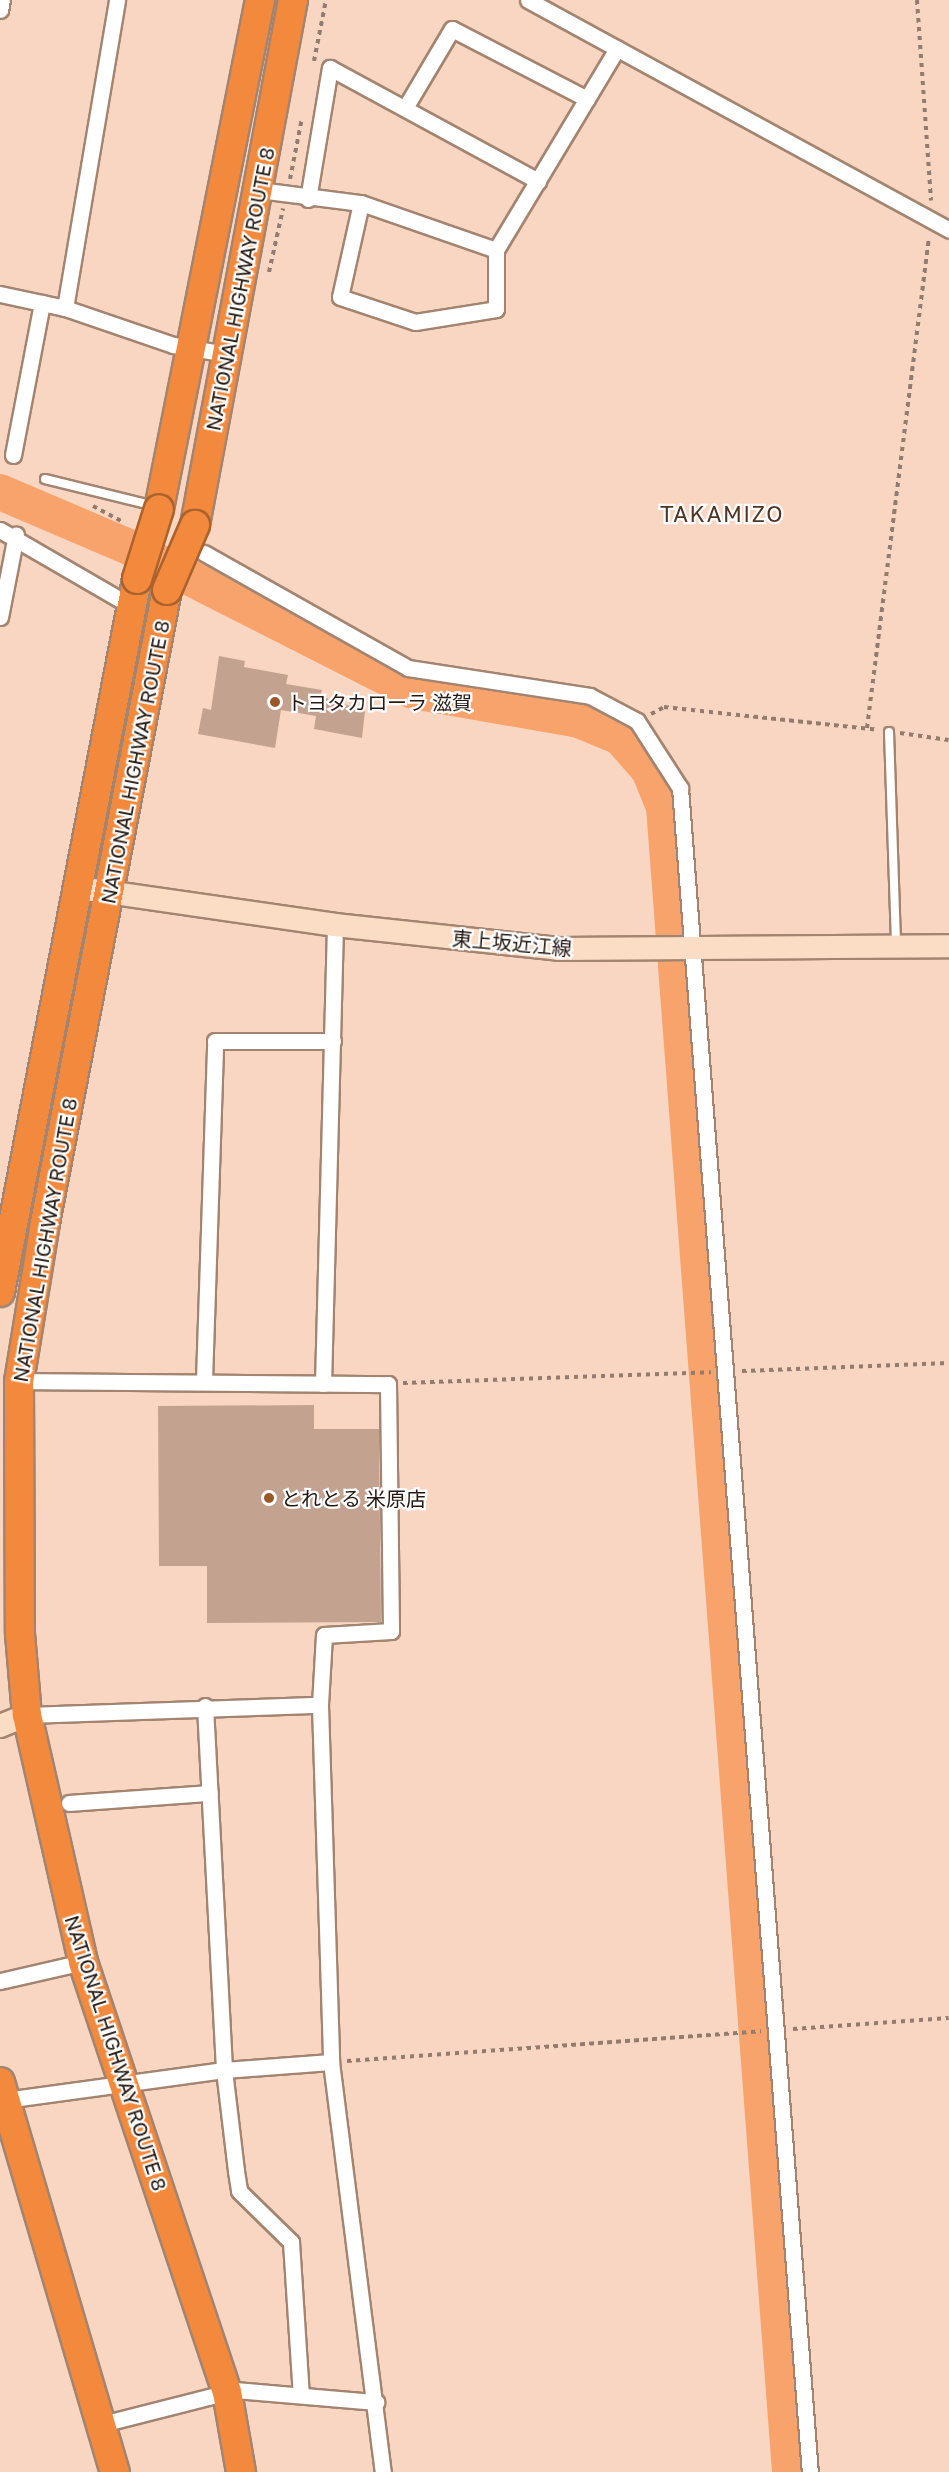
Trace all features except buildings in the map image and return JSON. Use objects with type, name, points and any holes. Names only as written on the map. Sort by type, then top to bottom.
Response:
[{"type":"highway","name":"NATIONAL HIGHWAY ROUTE 8","points":[[0,1292],[151,506],[193,349],[260,0]]},
{"type":"highway","name":"NATIONAL HIGHWAY ROUTE 8","points":[[241,2472],[227,2392],[82,1962],[27,1715],[16,1507],[19,1381],[45,1223],[111,892],[167,590],[195,525],[293,0]]},
{"type":"highway","points":[[2,2091],[115,2472]]},
{"type":"main road","name":"東上坂近江線","points":[[79,888],[335,925],[559,949],[949,946]]},
{"type":"main road","points":[[0,1726],[27,1715]]},
{"type":"street","points":[[0,10],[2,0]]},
{"type":"street","points":[[65,308],[117,0]]},
{"type":"street","points":[[528,0],[949,230]]},
{"type":"street","points":[[405,108],[452,29],[587,99]]},
{"type":"street","points":[[361,203],[340,297],[415,322],[496,309],[496,250],[617,50]]},
{"type":"street","points":[[308,199],[330,68],[538,181]]},
{"type":"street","points":[[259,190],[308,199],[361,203],[496,250]]},
{"type":"street","points":[[0,294],[65,308],[193,349],[227,354]]},
{"type":"street","points":[[13,455],[42,303]]},
{"type":"street","points":[[0,530],[16,535],[134,592]]},
{"type":"street","points":[[0,617],[16,535]]},
{"type":"street","points":[[204,554],[408,668],[590,696],[637,721],[680,788],[680,949],[727,1371],[810,2472]]},
{"type":"street","points":[[323,1384],[335,925]]},
{"type":"street","points":[[204,1380],[215,1041],[333,1041]]},
{"type":"street","points":[[19,1381],[204,1380],[388,1384],[391,1630],[324,1635],[320,1705],[331,2062],[376,2402],[383,2472]]},
{"type":"street","points":[[27,1715],[205,1706],[320,1705]]},
{"type":"street","points":[[205,1706],[224,2070],[239,2191],[291,2242],[301,2395]]},
{"type":"street","points":[[69,1803],[210,1794]]},
{"type":"street","points":[[0,1981],[82,1962]]},
{"type":"street","points":[[2,2091],[122,2083],[224,2070],[331,2062]]},
{"type":"street","points":[[102,2424],[227,2392],[301,2395],[376,2402]]},
{"type":"lane","points":[[45,479],[151,506]]},
{"type":"lane","points":[[889,732],[896,947]]},
{"type":"path","points":[[867,728],[932,220],[917,0]]},
{"type":"path","points":[[637,721],[664,707],[867,728],[949,740]]},
{"type":"path","points":[[727,1371],[949,1363]]},
{"type":"path","points":[[388,1384],[691,1373]]},
{"type":"path","points":[[775,2030],[949,2018]]},
{"type":"path","points":[[331,2062],[738,2033]]},
{"type":"waterway","points":[[0,492],[131,548],[413,691],[579,720],[620,737],[649,770],[664,807],[790,2472]]},
{"type":"place","name":"トヨタカローラ 滋賀","points":[[275,702]]},
{"type":"place","name":"とれとる 米原店","points":[[269,1498]]},
{"type":"district","name":"TAKAMIZO","points":[[722,514]]}]
